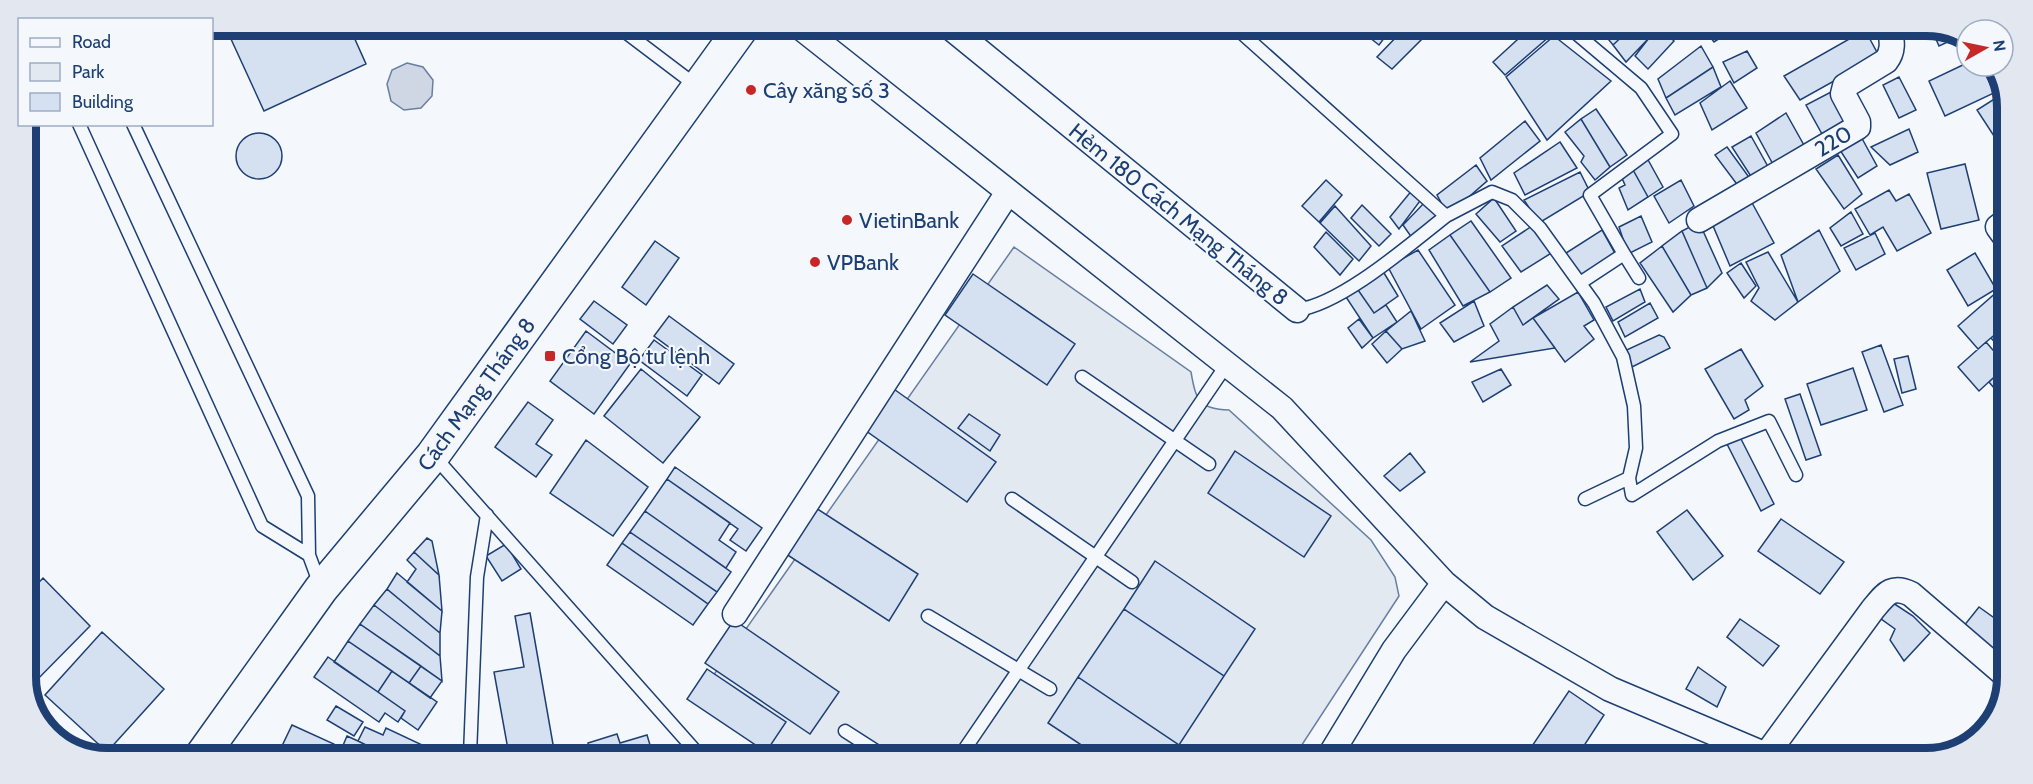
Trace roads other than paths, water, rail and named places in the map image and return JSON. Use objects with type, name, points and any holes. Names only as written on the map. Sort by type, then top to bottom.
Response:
[{"type":"highway","name":"Cách Mạng Tháng 8","points":[[206,748],[321,589],[433,455],[736,36]]},
{"type":"street","points":[[811,36],[1282,408],[1444,583],[1485,617],[1610,688],[1747,748]]},
{"type":"street","name":"Hẻm 180 Cách Mạng Tháng 8","points":[[961,36],[1296,310]]},
{"type":"street","name":"220","points":[[1700,220],[1857,128],[1858,123],[1843,90],[1845,86],[1886,61],[1892,50],[1892,36]]},
{"type":"street","points":[[735,614],[1008,192]]},
{"type":"street","points":[[1334,748],[1394,650],[1444,583]]},
{"type":"street","points":[[1773,748],[1873,609],[1892,590],[1901,589],[1911,594],[1997,668]]},
{"type":"lane","points":[[631,36],[699,87]]},
{"type":"lane","points":[[1245,36],[1446,216]]},
{"type":"lane","points":[[1579,36],[1641,88],[1672,134],[1590,195],[1639,278]]},
{"type":"lane","points":[[80,126],[262,526],[309,555]]},
{"type":"lane","points":[[134,126],[308,496],[309,555],[321,589]]},
{"type":"lane","name":"Hẻm 180 Cách Mạng Tháng 8","points":[[1296,310],[1315,306],[1348,289],[1446,216],[1492,192],[1512,200],[1533,220],[1594,303],[1623,357],[1635,406],[1635,448],[1629,478]]},
{"type":"lane","points":[[1580,284],[1624,254]]},
{"type":"lane","points":[[965,748],[1227,364]]},
{"type":"lane","points":[[1082,377],[1209,464]]},
{"type":"lane","points":[[1585,499],[1629,478],[1632,495],[1718,441],[1769,421],[1796,475]]},
{"type":"lane","points":[[433,455],[693,748]]},
{"type":"lane","points":[[1012,499],[1132,582]]},
{"type":"lane","points":[[470,748],[477,577],[487,515]]},
{"type":"lane","points":[[928,616],[1050,689]]},
{"type":"lane","points":[[845,730],[872,748]]},
{"type":"place","name":"Cây xăng số 3","points":[[751,90]]},
{"type":"place","name":"VietinBank","points":[[847,220]]},
{"type":"place","name":"VPBank","points":[[815,262]]},
{"type":"place","name":"Cổng Bộ tư lệnh","points":[[550,356]]}]
